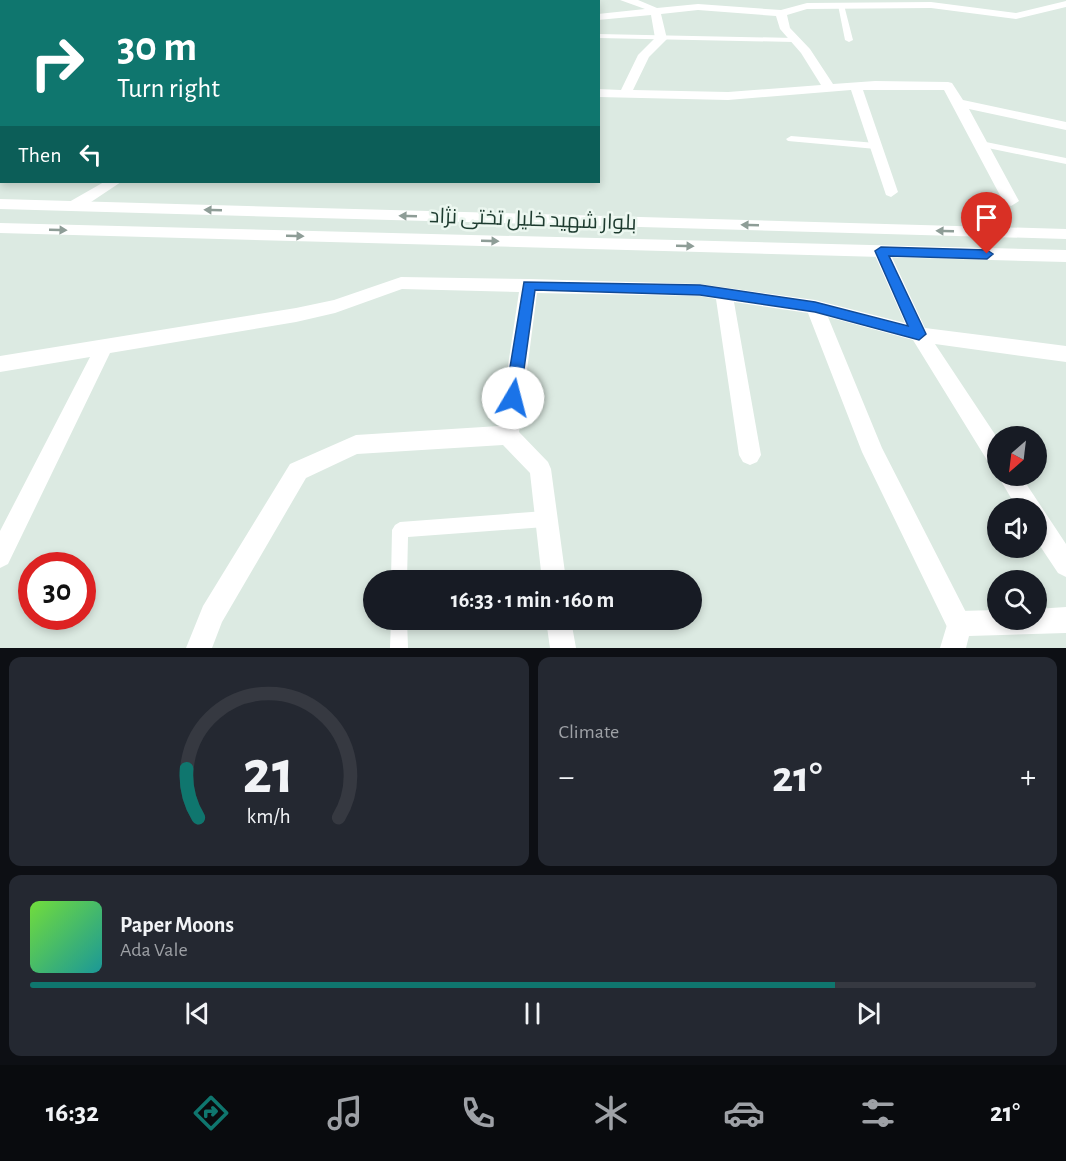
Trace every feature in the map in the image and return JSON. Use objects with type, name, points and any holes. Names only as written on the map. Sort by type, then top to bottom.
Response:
[{"type":"street","points":[[624,0],[641,3],[654,10],[660,17],[662,39],[644,55],[625,94]]},
{"type":"street","points":[[654,10],[662,0]]},
{"type":"street","points":[[929,0],[942,7]]},
{"type":"street","points":[[600,17],[638,15],[654,10],[698,7],[781,13],[820,3],[942,7],[1016,16],[1066,4]]},
{"type":"street","points":[[781,13],[785,29],[806,51],[829,88]]},
{"type":"street","points":[[600,93],[728,96],[856,86],[948,86],[1011,201]]},
{"type":"street","points":[[856,86],[891,192]]},
{"type":"street","points":[[959,103],[1066,126]]},
{"type":"street","points":[[74,206],[112,183]]},
{"type":"street","name":"بلوار شهید خلیل تختی نژاد","points":[[0,204],[1066,234]]},
{"type":"street","name":"بلوار شهید خلیل تختی نژاد","points":[[0,228],[1066,256]]},
{"type":"street","points":[[881,251],[919,334],[987,441]]},
{"type":"street","points":[[0,364],[296,315],[335,306],[401,283],[700,290],[815,307],[919,334],[1066,354]]},
{"type":"street","points":[[508,435],[529,285]]},
{"type":"street","points":[[724,294],[750,455]]},
{"type":"street","points":[[815,307],[873,452],[956,636],[1066,620]]},
{"type":"street","points":[[0,556],[6,533],[105,345]]},
{"type":"street","points":[[508,435],[540,469],[553,570]]},
{"type":"street","points":[[199,648],[212,615],[298,471],[356,445],[508,435]]},
{"type":"street","points":[[1047,535],[1066,565]]},
{"type":"street","points":[[560,630],[563,648]]},
{"type":"lane","points":[[841,5],[849,40]]},
{"type":"lane","points":[[600,36],[794,40]]},
{"type":"lane","points":[[791,139],[876,146]]},
{"type":"lane","points":[[981,144],[1066,161]]},
{"type":"lane","points":[[399,570],[400,530],[545,519]]},
{"type":"lane","points":[[399,630],[399,648]]},
{"type":"route","points":[[513,398],[529,285],[700,290],[815,307],[919,334],[881,251],[987,254]]}]
